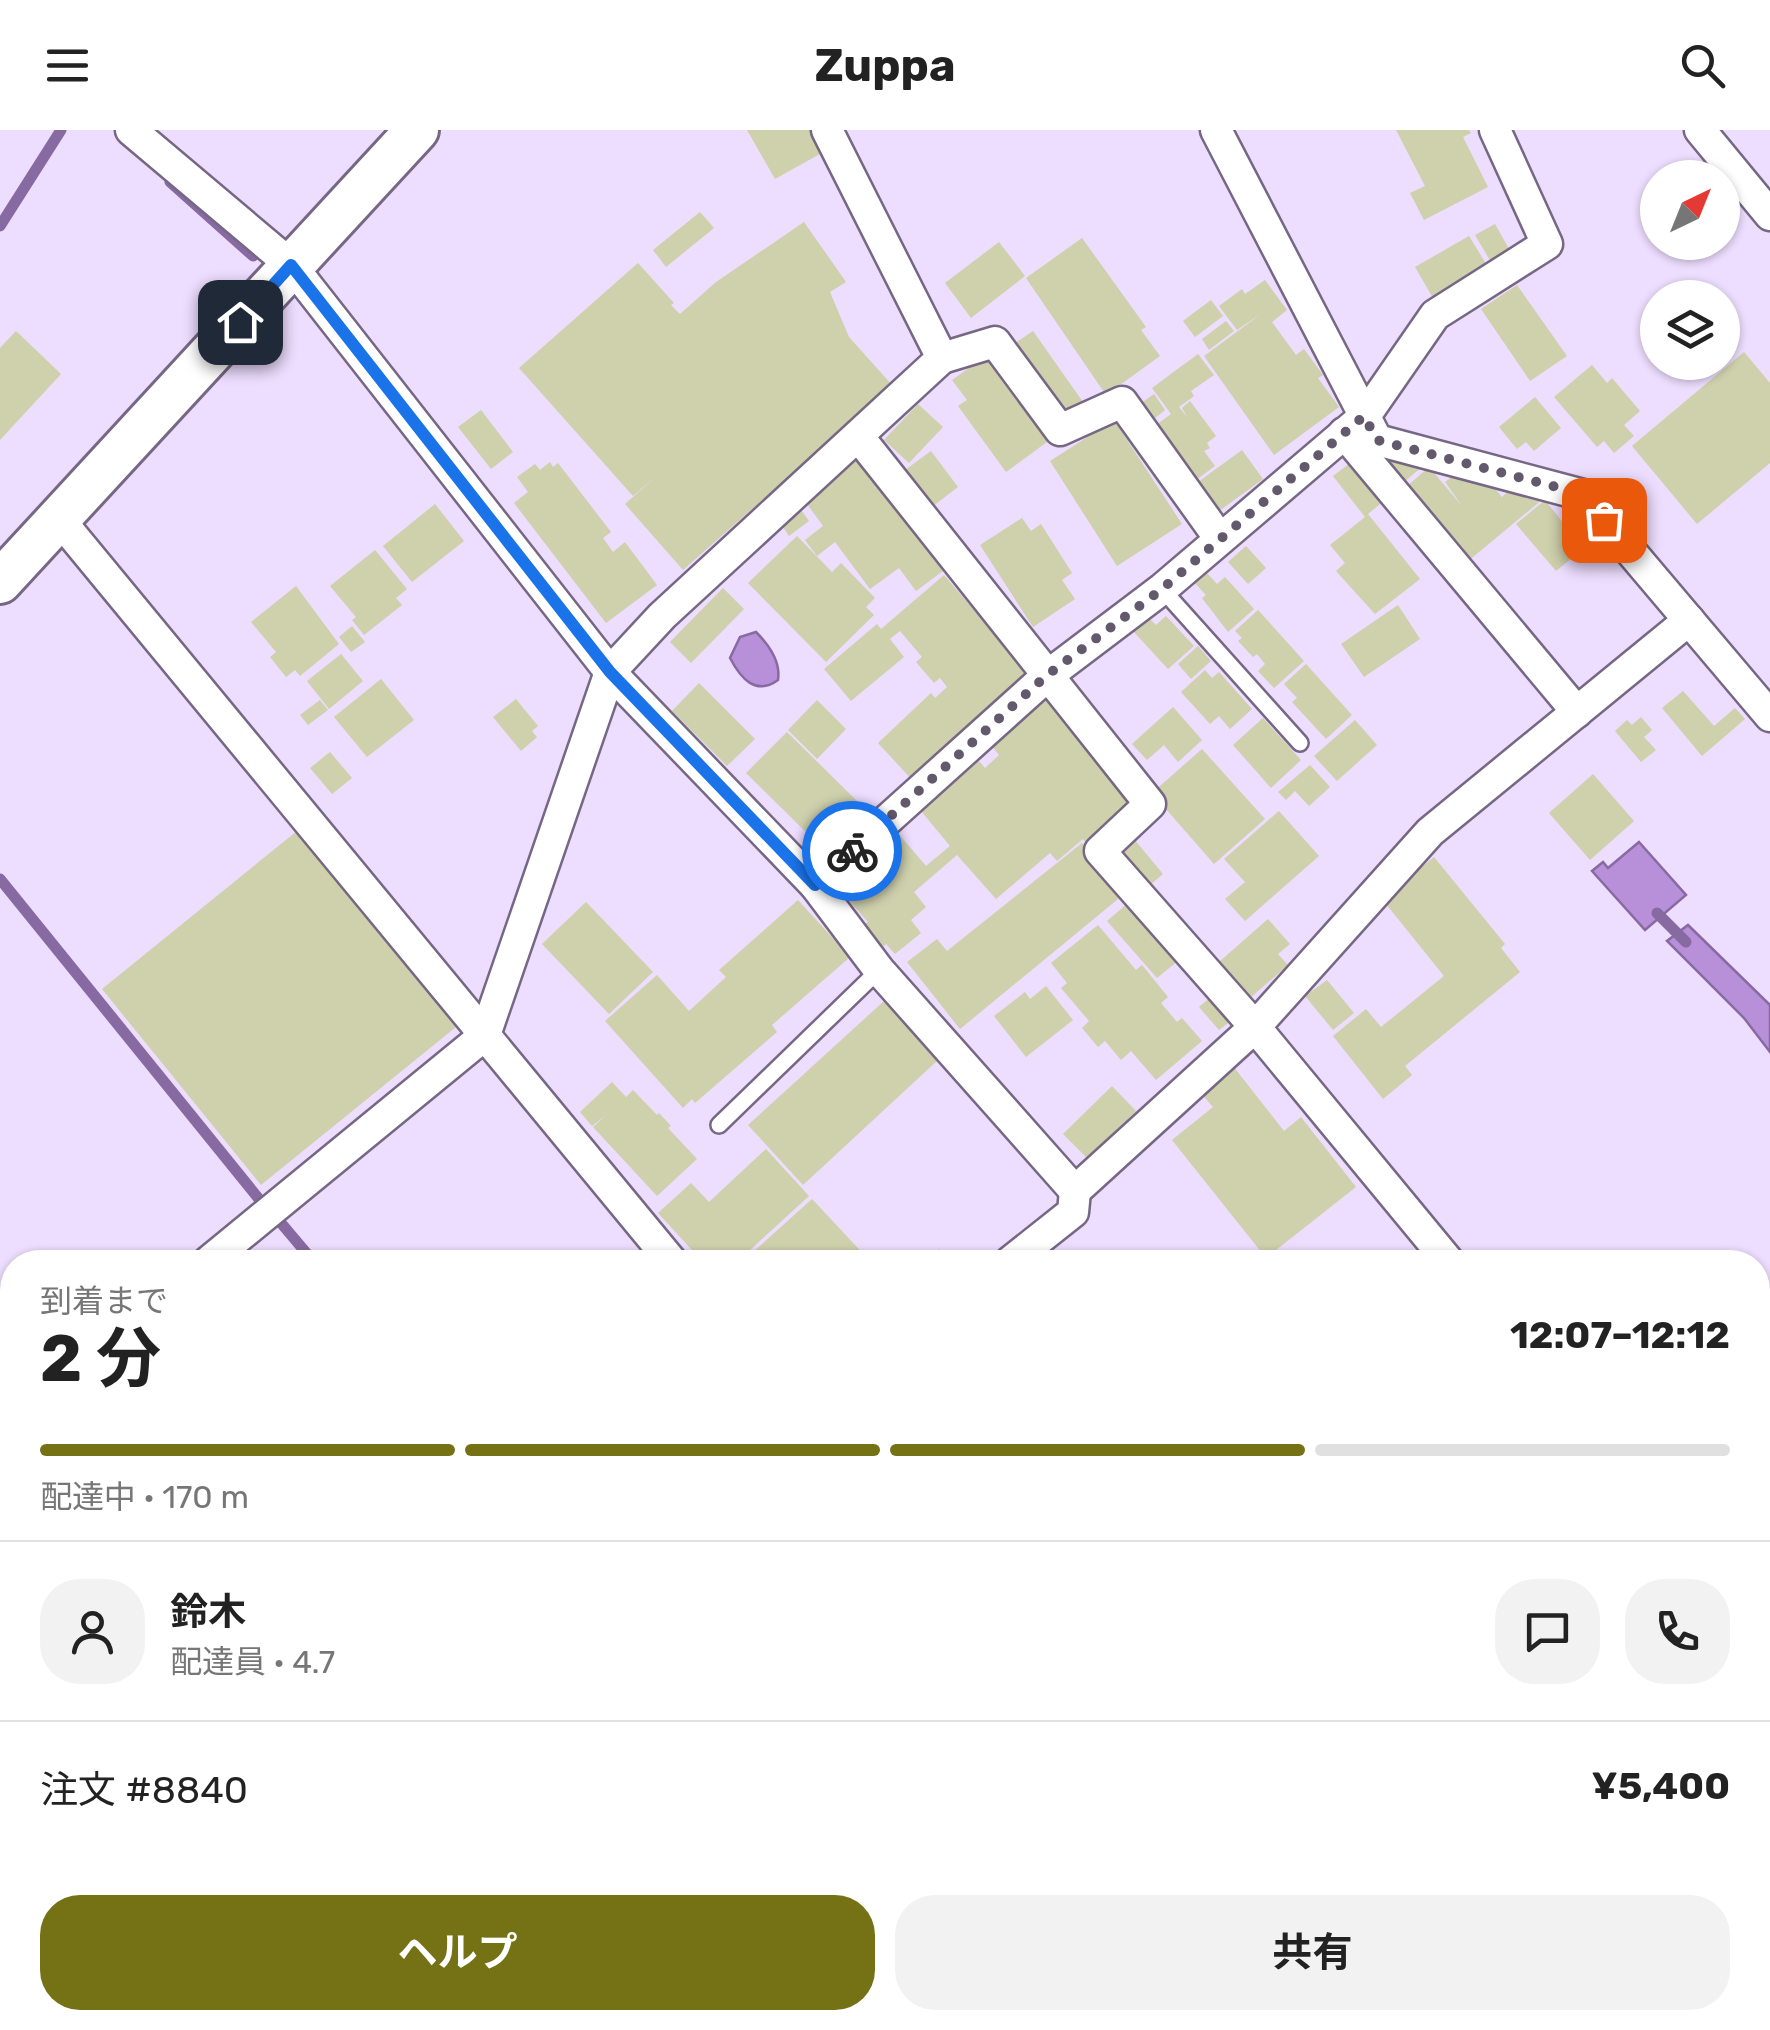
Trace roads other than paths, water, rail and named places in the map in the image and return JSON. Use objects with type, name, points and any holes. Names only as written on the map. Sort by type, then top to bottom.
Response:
[{"type":"main road","points":[[0,582],[418,130]]},
{"type":"street","points":[[131,130],[291,265],[610,672],[815,885],[879,970],[1075,1191]]},
{"type":"street","points":[[827,130],[942,358]]},
{"type":"street","points":[[1216,130],[1354,424],[1577,712]]},
{"type":"street","points":[[815,885],[1046,676],[1162,589],[1354,424],[1435,315],[1547,244],[1495,130]]},
{"type":"street","points":[[1700,130],[1770,215]]},
{"type":"street","points":[[223,1250],[485,1035],[610,672],[662,616],[942,358],[995,342],[1060,430],[1122,402],[1220,539]]},
{"type":"street","points":[[1354,424],[1377,440],[1583,494],[1770,716]]},
{"type":"street","points":[[858,436],[1150,804],[1100,851],[1255,1027],[1439,1250]]},
{"type":"street","points":[[59,520],[662,1250]]},
{"type":"street","points":[[1025,1250],[1073,1212],[1075,1191],[1255,1027],[1430,832],[1689,620]]},
{"type":"lane","points":[[1162,589],[1300,743]]},
{"type":"lane","points":[[718,1125],[879,970]]},
{"type":"waterway","points":[[0,226],[61,130]]},
{"type":"waterway","points":[[170,182],[253,256]]},
{"type":"waterway","points":[[0,879],[263,1204]]},
{"type":"waterway","points":[[1657,913],[1686,942]]},
{"type":"waterway","points":[[281,1223],[304,1250]]}]
